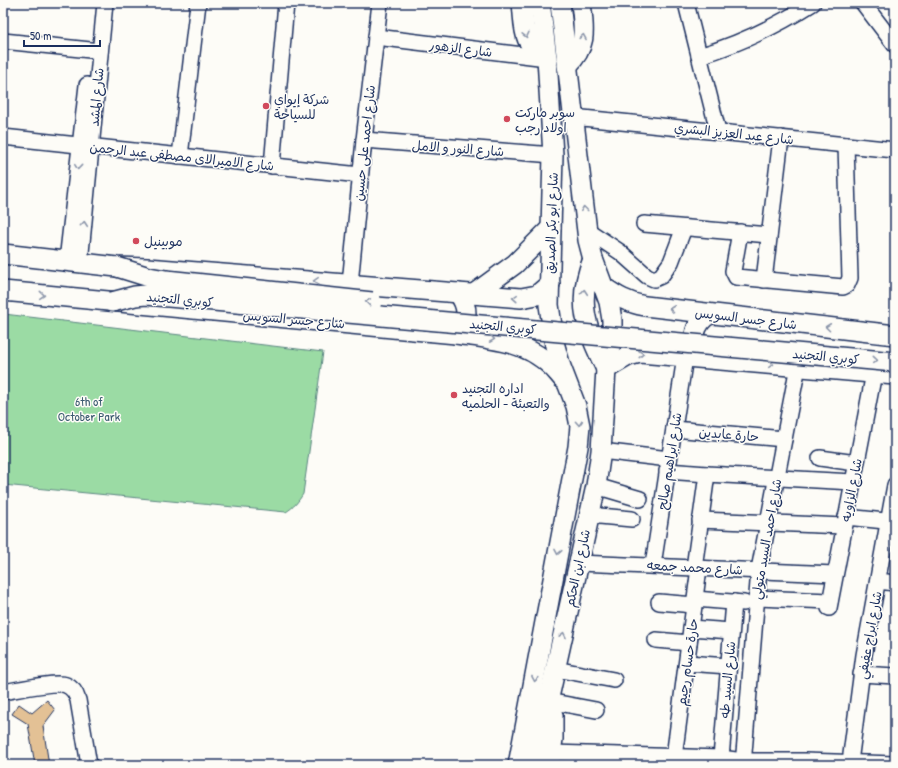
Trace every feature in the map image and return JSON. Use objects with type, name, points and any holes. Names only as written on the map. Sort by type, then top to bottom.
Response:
[{"type":"main road","points":[[522,3],[527,40],[534,50],[547,58]]},
{"type":"main road","name":"شارع ابو بكر الصديق","points":[[540,3],[547,58],[553,155],[549,305],[555,346],[569,386]]},
{"type":"main road","name":"شارع ابو بكر الصديق","points":[[560,3],[587,230],[593,259],[609,302],[613,329],[606,369]]},
{"type":"main road","points":[[566,57],[578,54],[584,39],[585,31],[581,3]]},
{"type":"main road","points":[[456,334],[465,322],[467,314],[463,299],[466,294],[515,264],[551,228]]},
{"type":"main road","points":[[3,254],[117,267],[147,268],[521,298],[529,297],[540,292],[550,284]]},
{"type":"main road","points":[[593,259],[586,278],[584,297],[585,317],[591,336],[606,369],[628,356],[640,353],[895,375]]},
{"type":"main road","name":"كوبري التجنيد","points":[[117,267],[149,277],[166,280],[457,311],[726,335],[895,338]]},
{"type":"main road","name":"شارع جسر السويس","points":[[602,286],[618,297],[636,304],[895,338]]},
{"type":"main road","name":"شارع جسر السويس","points":[[3,291],[456,334],[500,340],[520,346],[539,356],[556,369],[569,386]]},
{"type":"main road","name":"كوبري التجنيد","points":[[112,302],[134,296],[146,295],[895,362]]},
{"type":"main road","points":[[708,359],[697,347],[695,332],[698,324],[703,318],[710,314]]},
{"type":"main road","name":"شارع ابن الحكم","points":[[550,759],[554,725],[552,711],[548,700],[596,486],[601,451],[606,369]]},
{"type":"main road","name":"شارع ابن الحكم","points":[[506,765],[511,754],[524,738],[578,447],[580,426],[576,406],[569,386]]},
{"type":"main road","points":[[534,765],[548,700]]},
{"type":"main road","points":[[518,765],[524,738]]},
{"type":"street","name":"شارع المشد","points":[[96,3],[96,50]]},
{"type":"street","name":"شارع المشد","points":[[74,262],[96,50],[105,3]]},
{"type":"street","points":[[180,156],[198,3]]},
{"type":"street","points":[[272,166],[286,3]]},
{"type":"street","name":"شارع احمد على حسين","points":[[350,284],[360,175],[380,3]]},
{"type":"street","points":[[686,3],[718,131]]},
{"type":"street","points":[[700,56],[726,48],[757,34],[788,18],[812,3]]},
{"type":"street","points":[[863,3],[895,45]]},
{"type":"street","name":"شارع الزهور","points":[[376,37],[547,58]]},
{"type":"street","points":[[3,41],[96,50]]},
{"type":"street","name":"شارع عبد العزيز البشري","points":[[573,116],[895,150]]},
{"type":"street","name":"شارع الاميرالاى مصطفى عبد الرحمن","points":[[3,137],[360,175]]},
{"type":"street","points":[[764,280],[781,138]]},
{"type":"street","name":"شارع النور و الامل","points":[[364,140],[553,155]]},
{"type":"street","points":[[740,232],[734,271],[734,274],[738,277],[843,287],[849,283],[846,144]]},
{"type":"street","points":[[644,224],[769,235]]},
{"type":"street","points":[[587,230],[615,248],[647,276],[654,279],[661,276],[668,266],[677,249],[684,228]]},
{"type":"street","name":"شارع ابراهيم صالح","points":[[653,565],[685,357]]},
{"type":"street","name":"شارع احمد السيد متولي","points":[[743,763],[759,570],[798,366]]},
{"type":"street","name":"شارع الزاويه","points":[[756,601],[829,604],[874,373]]},
{"type":"street","name":"حارة عابدين","points":[[674,429],[784,439]]},
{"type":"street","points":[[601,451],[707,474],[853,482]]},
{"type":"street","points":[[820,458],[856,463]]},
{"type":"street","name":"حارة حسام رحيم","points":[[674,757],[694,606],[700,520],[707,474]]},
{"type":"street","name":"شارع ابراج عفيفي","points":[[850,762],[861,674],[878,581],[892,522],[895,485]]},
{"type":"street","points":[[596,486],[640,499]]},
{"type":"street","points":[[589,515],[632,520]]},
{"type":"street","points":[[700,520],[768,523],[892,522]]},
{"type":"street","name":"شارع محمد جمعه","points":[[579,563],[835,574]]},
{"type":"street","points":[[878,581],[895,583]]},
{"type":"street","points":[[659,607],[756,601]]},
{"type":"street","name":"شارع السيد طه","points":[[721,758],[734,602]]},
{"type":"street","points":[[656,640],[731,631]]},
{"type":"street","points":[[687,663],[728,666]]},
{"type":"street","points":[[555,669],[614,680]]},
{"type":"street","points":[[861,674],[895,676]]},
{"type":"street","points":[[3,692],[60,684],[66,686],[68,692],[67,700],[80,765]]},
{"type":"street","points":[[3,701],[54,693],[68,692],[76,694],[89,765]]},
{"type":"street","points":[[548,700],[596,710]]},
{"type":"street","points":[[550,759],[646,760],[674,757],[721,758],[743,763],[850,762],[893,764]]},
{"type":"green space","name":"6th of October Park","points":[[4,314],[323,352],[303,494],[296,504],[286,512],[3,485]]},
{"type":"building","points":[[47,700],[55,710],[43,726],[49,765],[35,765],[28,724],[12,714],[19,704],[32,713]]},
{"type":"place","name":"شركة إيواي للسياحة","points":[[266,106]]},
{"type":"place","name":"سوبر ماركت اولاد رجب","points":[[507,119]]},
{"type":"place","name":"موبينيل","points":[[136,241]]},
{"type":"place","name":"اداره التجنيد والتعبئة - الحلميه","points":[[454,395]]}]
